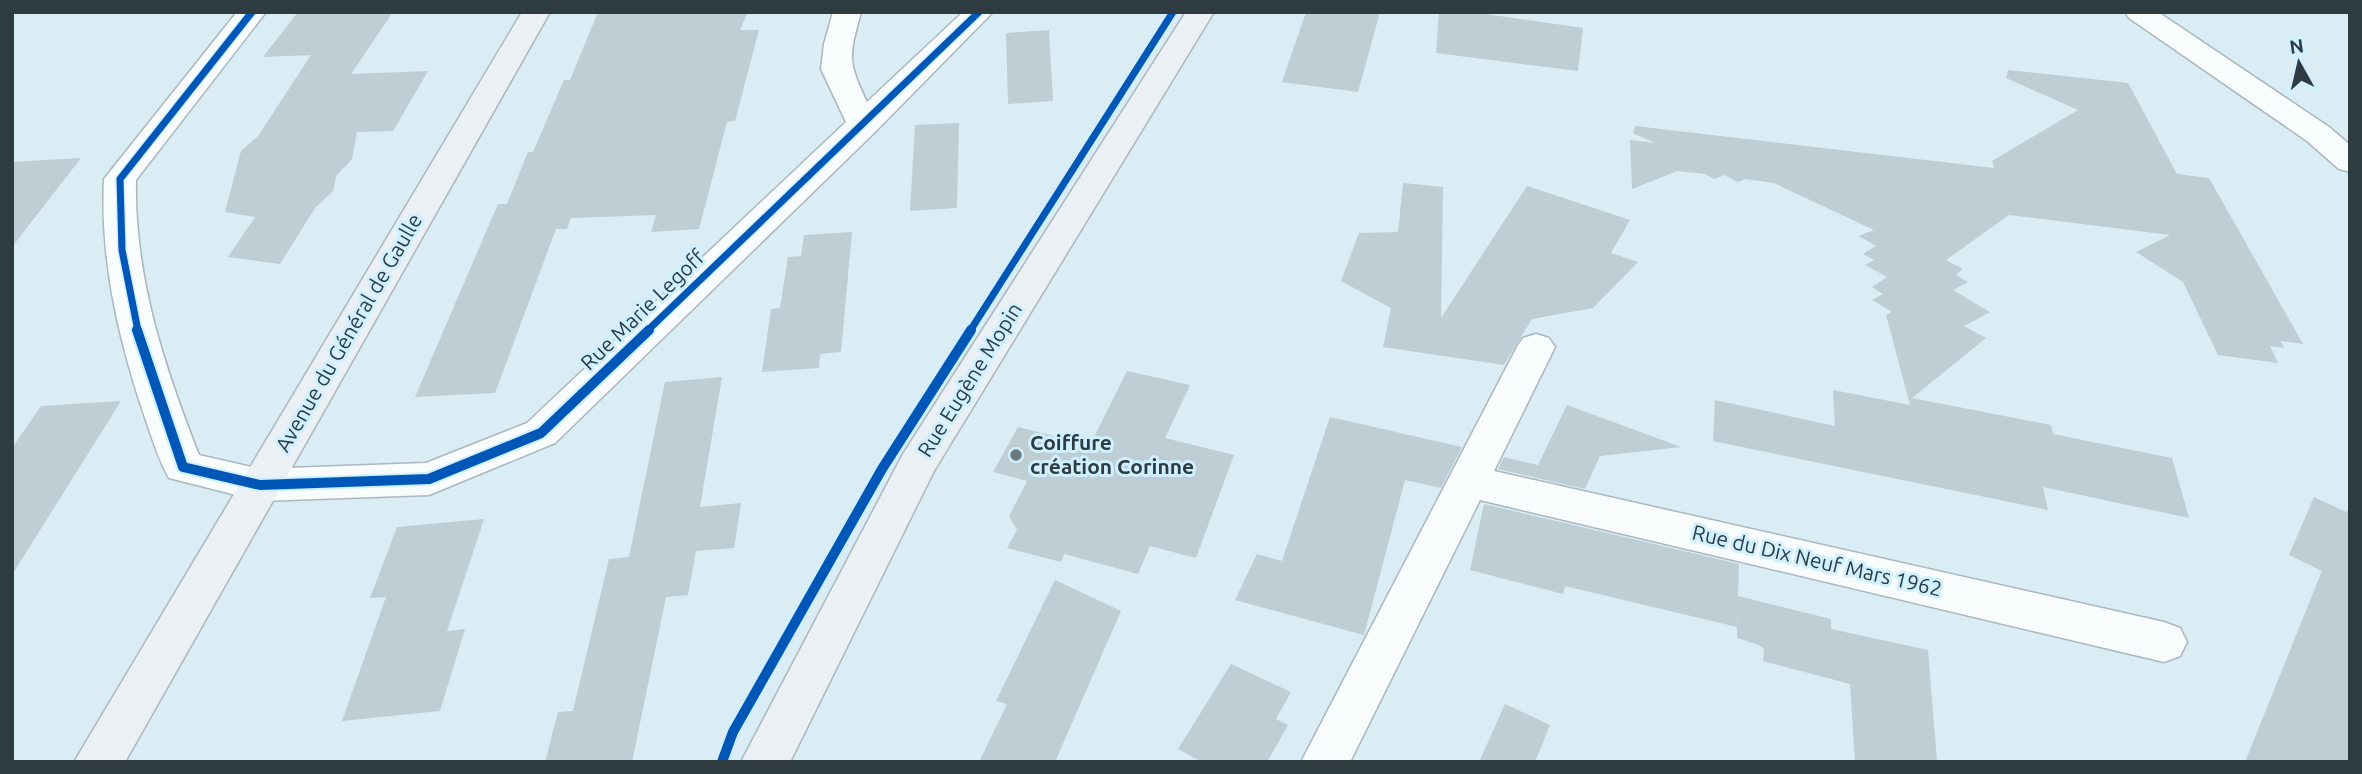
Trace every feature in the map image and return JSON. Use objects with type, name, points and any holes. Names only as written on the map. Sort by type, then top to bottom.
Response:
[{"type":"main road","name":"Avenue du Général de Gaulle","points":[[98,762],[536,12]]},
{"type":"main road","name":"Rue Eugène Mopin","points":[[766,761],[917,465],[1200,12]]},
{"type":"street","name":"Rue Marie Legoff","points":[[252,12],[120,179],[117,209],[123,271],[160,407],[183,467],[260,485],[429,479],[541,433],[979,12]]},
{"type":"street","points":[[847,12],[838,44],[836,69],[863,126]]},
{"type":"street","points":[[2138,12],[2318,134],[2350,162]]},
{"type":"street","points":[[1325,762],[1536,347]]},
{"type":"street","name":"Rue du Dix Neuf Mars 1962","points":[[1469,481],[2164,642]]},
{"type":"building","points":[[298,12],[393,12],[351,74],[428,71],[393,131],[357,132],[352,159],[336,176],[333,191],[315,208],[280,264],[228,257],[255,217],[225,212],[241,151],[258,136],[311,55],[263,57]]},
{"type":"building","points":[[598,12],[748,12],[740,30],[759,30],[735,121],[727,122],[699,229],[651,232],[656,215],[571,218],[567,229],[556,229],[495,393],[415,397],[498,204],[507,204],[528,152],[533,152],[564,80],[570,80]]},
{"type":"building","points":[[1306,12],[1380,12],[1358,92],[1282,82]]},
{"type":"building","points":[[1439,12],[1471,12],[1583,28],[1578,71],[1436,53]]},
{"type":"building","points":[[1049,30],[1053,101],[1008,104],[1006,33]]},
{"type":"building","points":[[2008,70],[2128,83],[2177,174],[2209,178],[2303,344],[2281,341],[2284,348],[2270,346],[2278,363],[2218,355],[2183,282],[2136,252],[2170,235],[2009,215],[1946,260],[1963,269],[1956,275],[1968,282],[1953,290],[1990,312],[1964,326],[1986,338],[1912,398],[2051,425],[2053,434],[2172,458],[2189,518],[2043,487],[2048,510],[1713,441],[1715,400],[1835,426],[1833,390],[1910,405],[1886,315],[1892,312],[1872,300],[1883,294],[1872,287],[1887,277],[1865,265],[1874,260],[1863,254],[1876,246],[1859,236],[1874,230],[1774,183],[1745,179],[1738,182],[1724,175],[1714,179],[1705,174],[1677,171],[1632,189],[1630,140],[1655,143],[1633,133],[1635,126],[1994,168],[1992,161],[2078,110],[2006,78]]},
{"type":"building","points":[[959,123],[957,208],[910,211],[915,125]]},
{"type":"building","points":[[81,158],[12,247],[12,162]]},
{"type":"building","points":[[1403,183],[1443,187],[1441,318],[1527,186],[1630,220],[1611,253],[1638,262],[1593,308],[1532,319],[1504,365],[1383,347],[1391,308],[1341,281],[1359,233],[1398,232]]},
{"type":"building","points":[[852,232],[841,352],[820,354],[819,368],[762,372],[771,309],[780,308],[788,257],[801,256],[804,235]]},
{"type":"building","points":[[1127,371],[1190,385],[1165,438],[1234,455],[1196,558],[1150,546],[1138,574],[1064,554],[1061,562],[1007,548],[1017,530],[1009,516],[1027,481],[993,472],[1018,427],[1090,445]]},
{"type":"building","points":[[722,377],[700,507],[741,503],[734,548],[696,551],[688,595],[666,597],[632,762],[545,762],[558,712],[573,711],[609,559],[629,557],[665,382]]},
{"type":"building","points":[[121,401],[12,575],[12,448],[41,406]]},
{"type":"building","points":[[1567,405],[1681,447],[1600,456],[1585,489],[1498,469],[1504,457],[1538,465]]},
{"type":"building","points":[[1330,417],[1462,447],[1441,488],[1405,480],[1364,635],[1235,600],[1257,554],[1282,561]]},
{"type":"building","points":[[2314,497],[2346,512],[2350,507],[2350,762],[2245,762],[2322,571],[2289,555]]},
{"type":"building","points":[[1484,504],[1739,564],[1737,627],[1565,586],[1563,594],[1470,570]]},
{"type":"building","points":[[484,519],[447,631],[465,629],[440,711],[342,721],[386,597],[370,598],[397,527]]},
{"type":"building","points":[[1055,580],[1121,611],[1055,762],[979,762],[1007,704],[996,701]]},
{"type":"building","points":[[1738,596],[1831,619],[1831,629],[1928,650],[1937,762],[1855,762],[1850,684],[1763,661],[1764,649],[1737,638]]},
{"type":"building","points":[[1231,664],[1291,692],[1276,719],[1288,725],[1267,762],[1202,762],[1178,749]]},
{"type":"building","points":[[1505,704],[1550,725],[1535,762],[1479,762]]},
{"type":"cycle path","points":[[252,12],[120,179],[119,214],[122,250],[136,325],[158,399],[183,467],[260,485],[429,479],[541,433],[979,12]]},
{"type":"cycle path","points":[[722,762],[733,732],[882,469],[1173,12]]},
{"type":"place","name":"Coiffure création Corinne","points":[[1016,455]]}]
